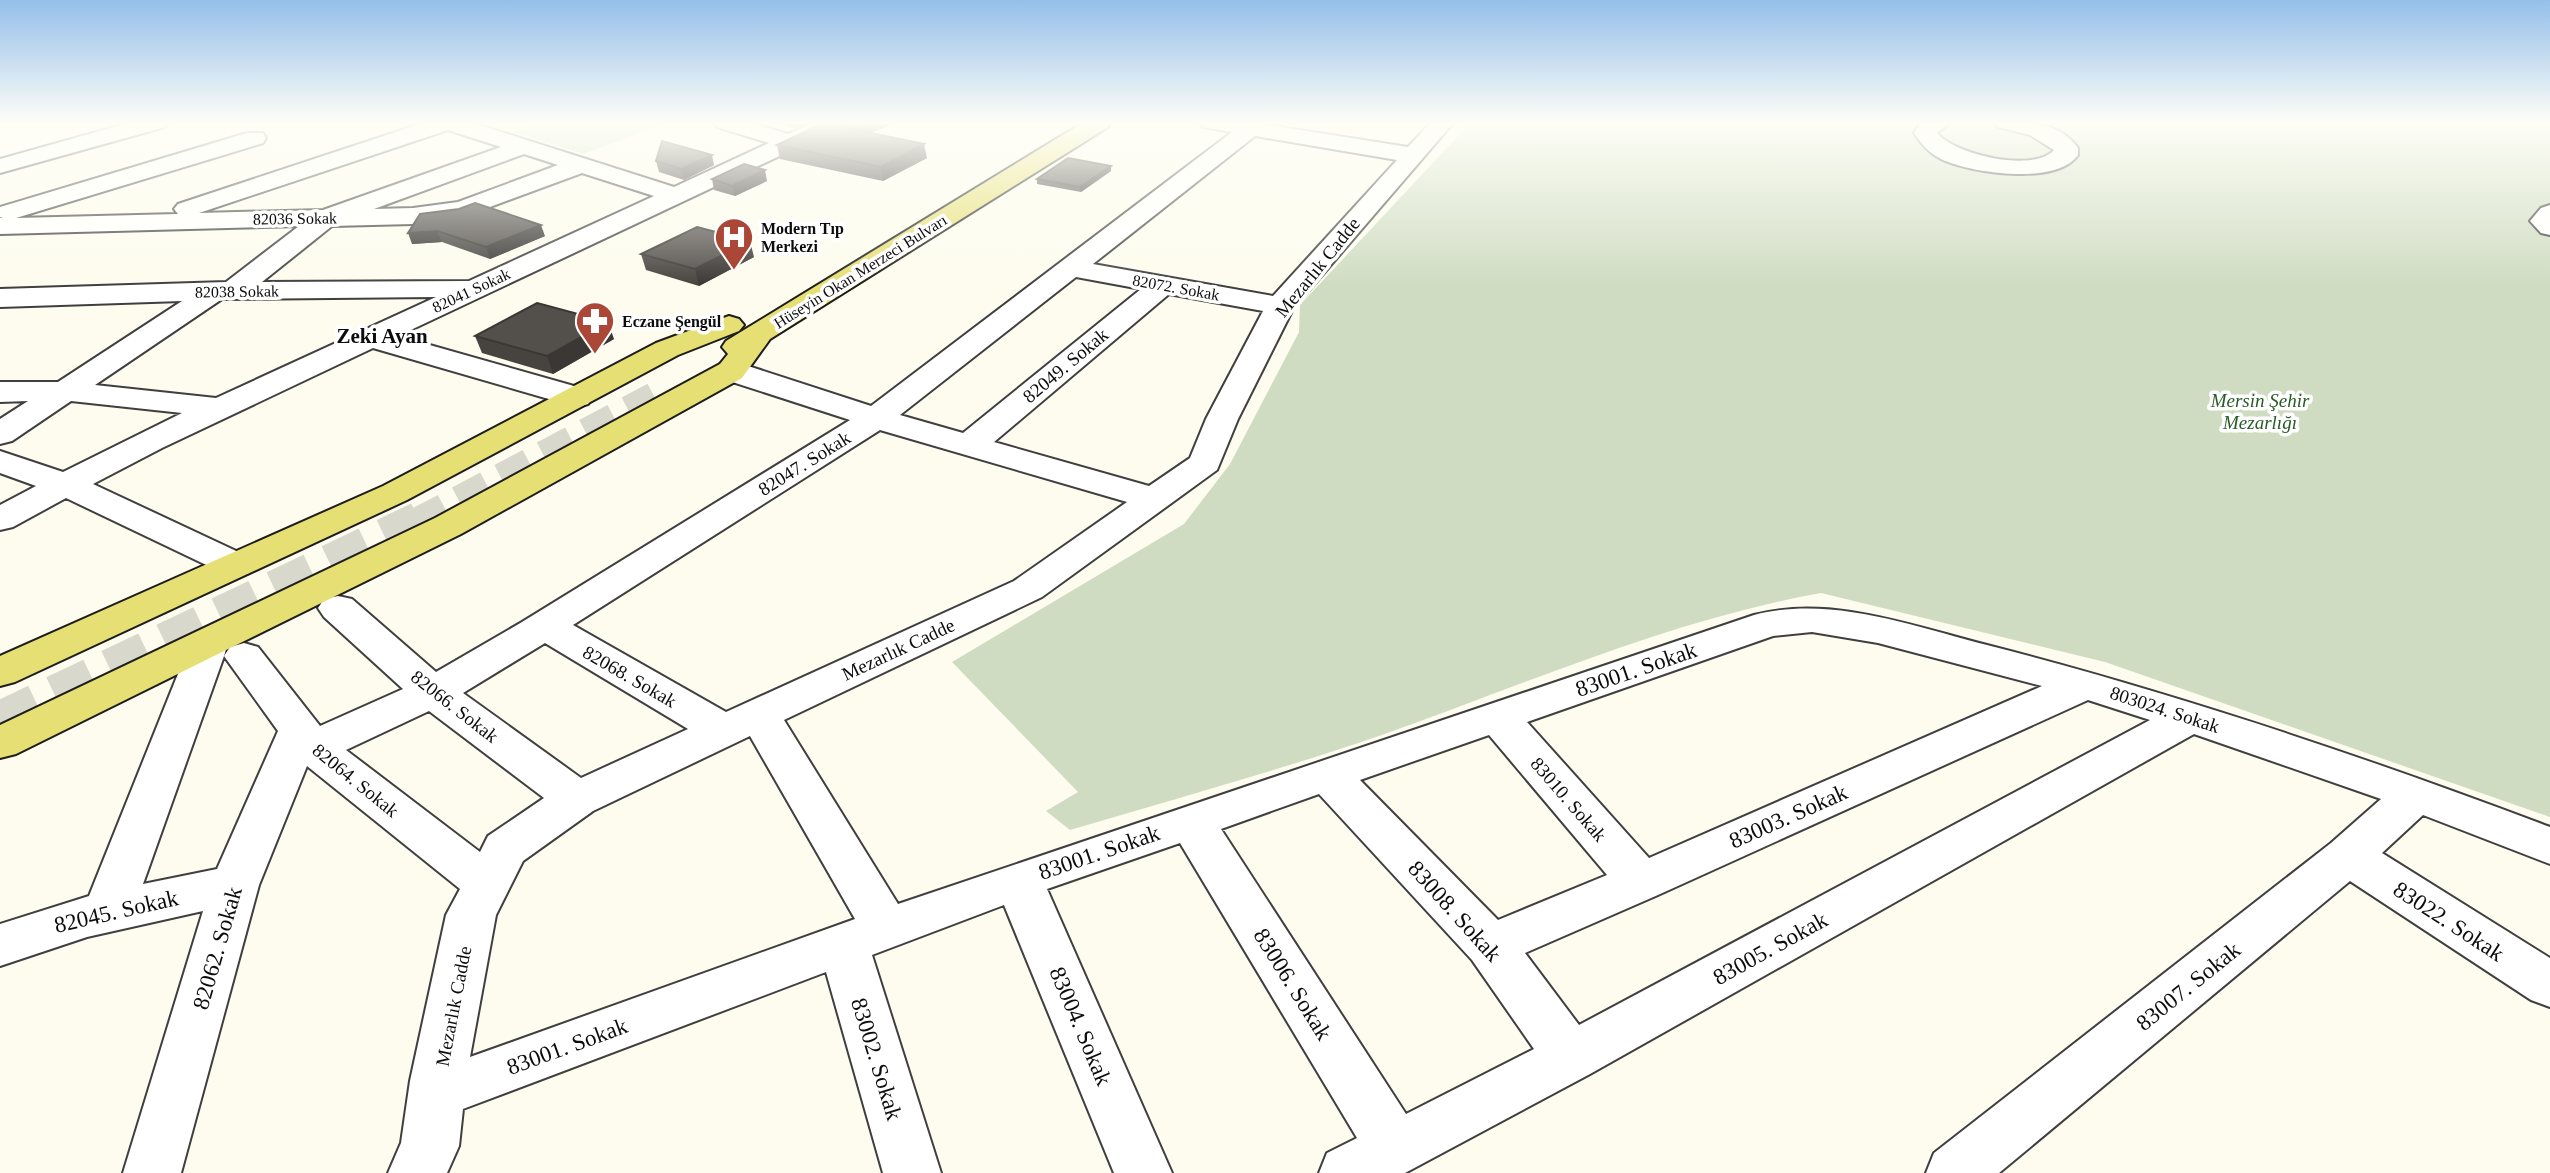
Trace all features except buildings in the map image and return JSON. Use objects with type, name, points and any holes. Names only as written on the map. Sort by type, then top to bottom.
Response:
[{"type":"main road","name":"Hüseyin Okan Merzeci Bulvarı","points":[[655,398],[744,330],[978,177]]},
{"type":"main road","name":"Hüseyin Okan Merzeci Bulvarı","points":[[628,387],[744,330],[1006,177]]},
{"type":"main road","points":[[0,743],[226,650],[731,370],[744,330]]},
{"type":"main road","points":[[0,672],[395,493],[667,349],[744,330]]},
{"type":"street","points":[[0,215],[150,177]]},
{"type":"street","points":[[149,222],[284,177]]},
{"type":"street","points":[[0,434],[223,291],[326,218],[424,177]]},
{"type":"street","name":"82036 Sokak","points":[[0,226],[413,216],[463,209],[550,177]]},
{"type":"street","points":[[618,177],[675,195]]},
{"type":"street","name":"82041 Sokak","points":[[0,519],[150,441],[714,177]]},
{"type":"street","name":"82047. Sokak","points":[[306,739],[433,692],[545,626],[876,418],[1188,177]]},
{"type":"street","name":"Mezarlık Cadde","points":[[417,1173],[430,1146],[436,1094],[471,915],[505,849],[577,799],[1028,589],[1205,463],[1222,419],[1280,306],[1393,177]]},
{"type":"street","points":[[2550,213],[2543,221],[2550,227]]},
{"type":"street","name":"82072. Sokak","points":[[1072,268],[1280,306]]},
{"type":"street","name":"82049. Sokak","points":[[968,446],[1163,285]]},
{"type":"street","name":"82038 Sokak","points":[[12,297],[475,288]]},
{"type":"street","points":[[0,317],[12,297]]},
{"type":"street","points":[[370,338],[577,397]]},
{"type":"street","points":[[731,370],[876,418],[1154,499]]},
{"type":"street","points":[[0,392],[64,391],[221,408]]},
{"type":"street","points":[[0,461],[68,486],[236,565]]},
{"type":"street","name":"82066. Sokak","points":[[338,608],[433,692],[577,799]]},
{"type":"street","name":"803024. Sokak","points":[[1768,624],[1811,619],[1878,629],[2085,684],[2416,794],[2550,846]]},
{"type":"street","name":"83001. Sokak","points":[[436,1094],[1018,880],[1768,624]]},
{"type":"street","name":"82068. Sokak","points":[[545,626],[716,726]]},
{"type":"street","points":[[109,910],[226,650]]},
{"type":"street","name":"82064. Sokak","points":[[226,650],[306,739],[487,884]]},
{"type":"street","name":"83003. Sokak","points":[[1490,945],[1641,882],[2085,684]]},
{"type":"street","name":"83002. Sokak","points":[[759,714],[864,936],[912,1173]]},
{"type":"street","name":"83010. Sokak","points":[[1498,717],[1641,882]]},
{"type":"street","name":"83005. Sokak","points":[[1348,1173],[1571,1058],[2190,717]]},
{"type":"street","name":"82062. Sokak","points":[[152,1173],[235,884],[306,739]]},
{"type":"street","name":"83008. Sokak","points":[[1328,775],[1490,945],[1571,1058]]},
{"type":"street","name":"83007. Sokak","points":[[1974,1168],[2348,856],[2416,794]]},
{"type":"street","name":"83006. Sokak","points":[[1191,821],[1395,1148]]},
{"type":"street","name":"83022. Sokak","points":[[2348,856],[2550,985]]},
{"type":"street","name":"83004. Sokak","points":[[1018,880],[1143,1173]]},
{"type":"street","name":"82045. Sokak","points":[[0,945],[42,929],[109,910],[235,884]]},
{"type":"green space","name":"Mersin Şehir Mezarlığı","points":[[1420,177],[2550,177],[2550,817],[2105,662],[1821,593],[1764,605],[1653,637],[1341,749],[1070,830],[1046,811],[1078,792],[952,662],[1184,524],[1230,464],[1299,332],[1300,305]]},
{"type":"tunnel","points":[[417,524],[655,398]]},
{"type":"tunnel","points":[[0,722],[420,522]]},
{"type":"place","name":"Modern Tıp Merkezi","points":[[734,271]]},
{"type":"place","name":"Eczane Şengül","points":[[595,355]]},
{"type":"district","name":"Zeki Ayan","points":[[382,336]]}]
